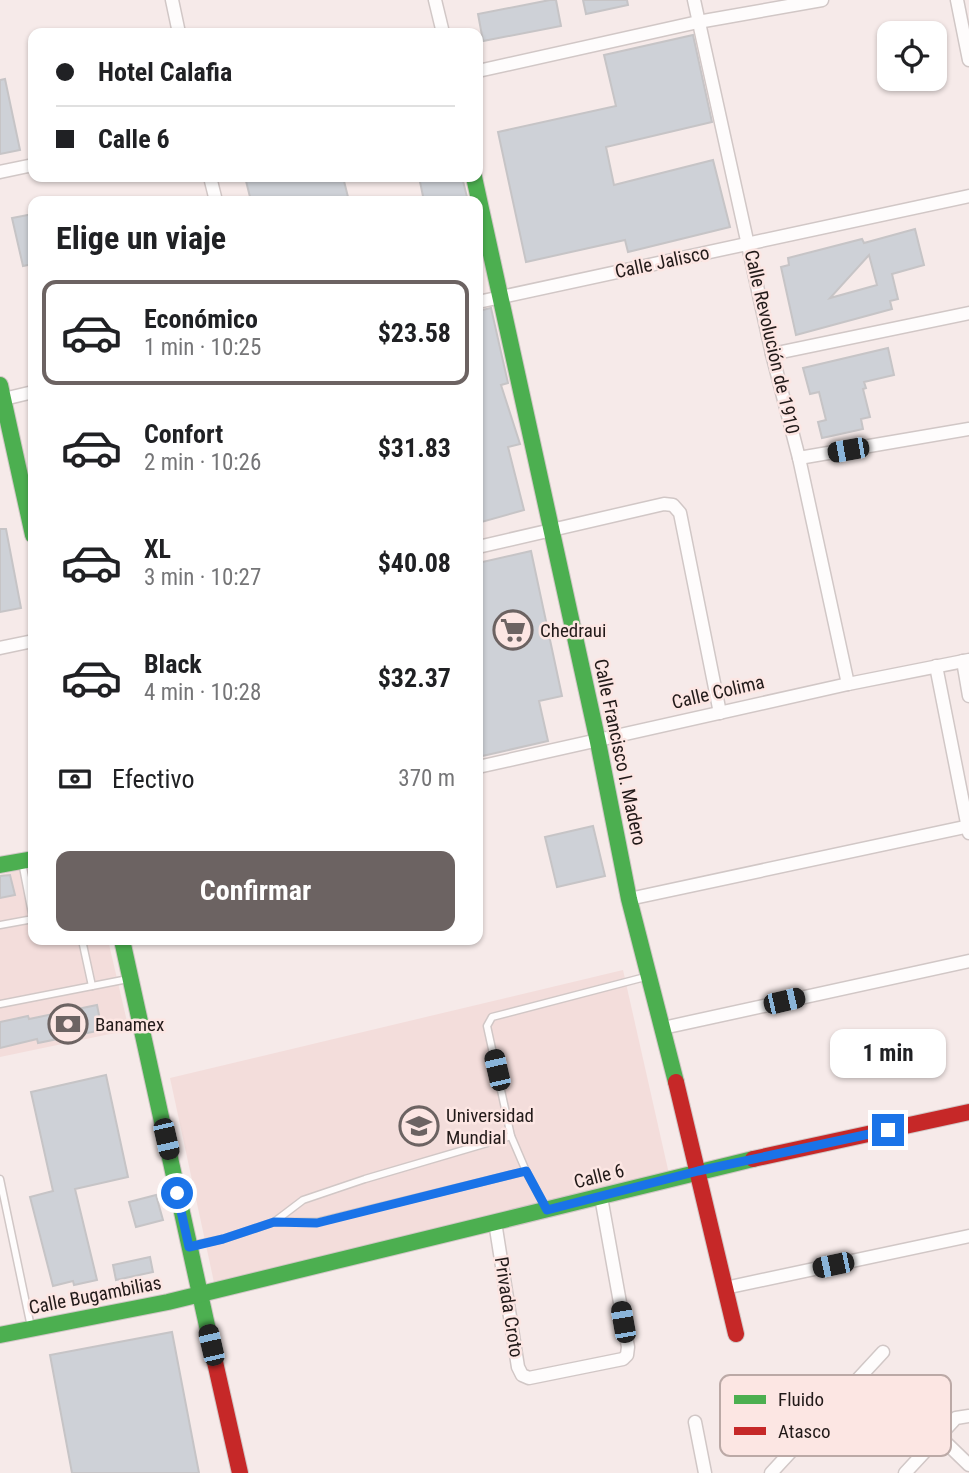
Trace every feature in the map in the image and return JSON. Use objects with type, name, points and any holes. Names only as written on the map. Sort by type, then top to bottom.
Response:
[{"type":"street","points":[[172,0],[178,28]]},
{"type":"street","points":[[435,0],[442,28]]},
{"type":"street","name":"Calle Revolución de 1910","points":[[694,0],[848,684]]},
{"type":"street","points":[[483,70],[698,22],[822,0]]},
{"type":"street","points":[[957,0],[969,60]]},
{"type":"street","points":[[0,172],[28,166]]},
{"type":"street","name":"Calle Jalisco","points":[[483,301],[969,196]]},
{"type":"street","name":"Calle Francisco I. Madero","points":[[483,221],[598,742],[629,899],[663,1028],[736,1334]]},
{"type":"street","points":[[772,354],[969,313]]},
{"type":"street","points":[[28,392],[1,394],[28,513]]},
{"type":"street","points":[[799,458],[969,429]]},
{"type":"street","points":[[483,546],[664,504],[673,505],[680,513],[720,713]]},
{"type":"street","points":[[0,648],[28,642]]},
{"type":"street","points":[[966,660],[969,695]]},
{"type":"street","name":"Calle Colima","points":[[483,766],[966,660]]},
{"type":"street","points":[[629,899],[968,828],[936,666]]},
{"type":"street","points":[[0,865],[28,860]]},
{"type":"street","points":[[123,945],[240,1473]]},
{"type":"street","points":[[663,1028],[969,961]]},
{"type":"street","name":"Calle 6","points":[[199,1294],[698,1171],[969,1112]]},
{"type":"street","name":"Privada Croto","points":[[495,1222],[518,1367],[522,1375],[529,1378],[622,1359],[627,1355],[628,1348],[601,1197]]},
{"type":"street","points":[[725,1288],[969,1236]]},
{"type":"street","name":"Calle Bugambilias","points":[[0,1335],[199,1294]]},
{"type":"street","points":[[861,1375],[883,1352]]},
{"type":"street","points":[[951,1423],[956,1418],[969,1416]]},
{"type":"street","points":[[695,1422],[705,1473]]},
{"type":"street","points":[[951,1448],[969,1467],[965,1473]]},
{"type":"street","points":[[771,1473],[787,1456]]},
{"type":"street","points":[[905,1473],[920,1457]]},
{"type":"lane","points":[[0,925],[28,920]]},
{"type":"lane","points":[[83,945],[92,986]]},
{"type":"lane","points":[[547,1210],[511,1136],[488,1021],[492,1017],[649,976]]},
{"type":"lane","points":[[0,1004],[130,979]]},
{"type":"lane","points":[[189,1247],[274,1222],[303,1200],[511,1136]]},
{"type":"lane","points":[[274,1222],[317,1223],[526,1171]]},
{"type":"lane","points":[[0,1179],[31,1329]]},
{"type":"shaded area","points":[[28,868],[28,945],[109,945],[129,1030],[0,1057],[0,875]]},
{"type":"shaded area","name":"Universidad Mundial","points":[[623,970],[669,1174],[215,1287],[170,1078]]},
{"type":"building","points":[[556,0],[561,26],[483,41],[483,28],[481,28],[478,14]]},
{"type":"building","points":[[583,0],[627,0],[628,5],[586,14]]},
{"type":"building","points":[[693,35],[712,122],[606,147],[614,185],[713,160],[730,227],[628,252],[625,240],[526,262],[498,132],[616,106],[604,55]]},
{"type":"building","points":[[5,79],[20,150],[0,154],[0,80]]},
{"type":"building","points":[[246,182],[344,182],[348,196],[250,196]]},
{"type":"building","points":[[420,182],[463,182],[467,196],[423,196]]},
{"type":"building","points":[[28,215],[28,265],[23,266],[12,218]]},
{"type":"building","points":[[915,229],[924,265],[892,274],[898,299],[890,301],[892,309],[796,335],[781,267],[789,265],[788,258],[862,239],[864,243]],"holes":[[[869,255],[877,285],[830,298]]]},
{"type":"building","points":[[491,308],[508,383],[501,385],[520,444],[508,447],[524,510],[483,522],[483,310]]},
{"type":"building","points":[[888,348],[894,375],[864,382],[866,388],[863,389],[870,417],[861,419],[863,429],[822,438],[818,422],[826,420],[819,392],[810,394],[803,368]]},
{"type":"building","points":[[0,529],[6,529],[21,608],[0,612]]},
{"type":"building","name":"Chedraui","points":[[531,551],[562,696],[539,701],[548,741],[483,756],[483,562]]},
{"type":"building","points":[[593,826],[605,876],[557,887],[545,837]]},
{"type":"building","points":[[10,875],[15,895],[0,898],[0,876]]},
{"type":"building","name":"Banamex","points":[[97,1005],[102,1030],[38,1043],[37,1039],[0,1048],[0,1022]]},
{"type":"building","points":[[106,1075],[128,1177],[75,1189],[97,1280],[74,1285],[73,1281],[53,1286],[30,1197],[53,1191],[31,1092]]},
{"type":"building","points":[[156,1195],[163,1220],[136,1227],[129,1202]]},
{"type":"building","points":[[150,1257],[153,1272],[116,1280],[113,1265]]},
{"type":"building","points":[[172,1332],[199,1473],[72,1473],[50,1355]]},
{"type":"traffic: fast","points":[[475,182],[478,196]]},
{"type":"traffic: fast","points":[[483,218],[598,742],[629,899],[676,1082]]},
{"type":"traffic: fast","points":[[0,385],[28,512]]},
{"type":"traffic: fast","points":[[0,865],[28,860]]},
{"type":"traffic: fast","points":[[123,945],[215,1362]]},
{"type":"traffic: fast","points":[[0,1335],[168,1302],[753,1159]]},
{"type":"traffic: jam","points":[[676,1082],[736,1334]]},
{"type":"traffic: jam","points":[[753,1159],[969,1112]]},
{"type":"traffic: jam","points":[[215,1362],[240,1473]]},
{"type":"place","name":"Chedraui","points":[[513,630]]},
{"type":"place","name":"Banamex","points":[[68,1024]]},
{"type":"place","name":"Universidad Mundial","points":[[419,1126]]},
{"type":"route","points":[[177,1193],[189,1247],[274,1222],[317,1223],[526,1171],[547,1210],[698,1171],[888,1130]]}]
